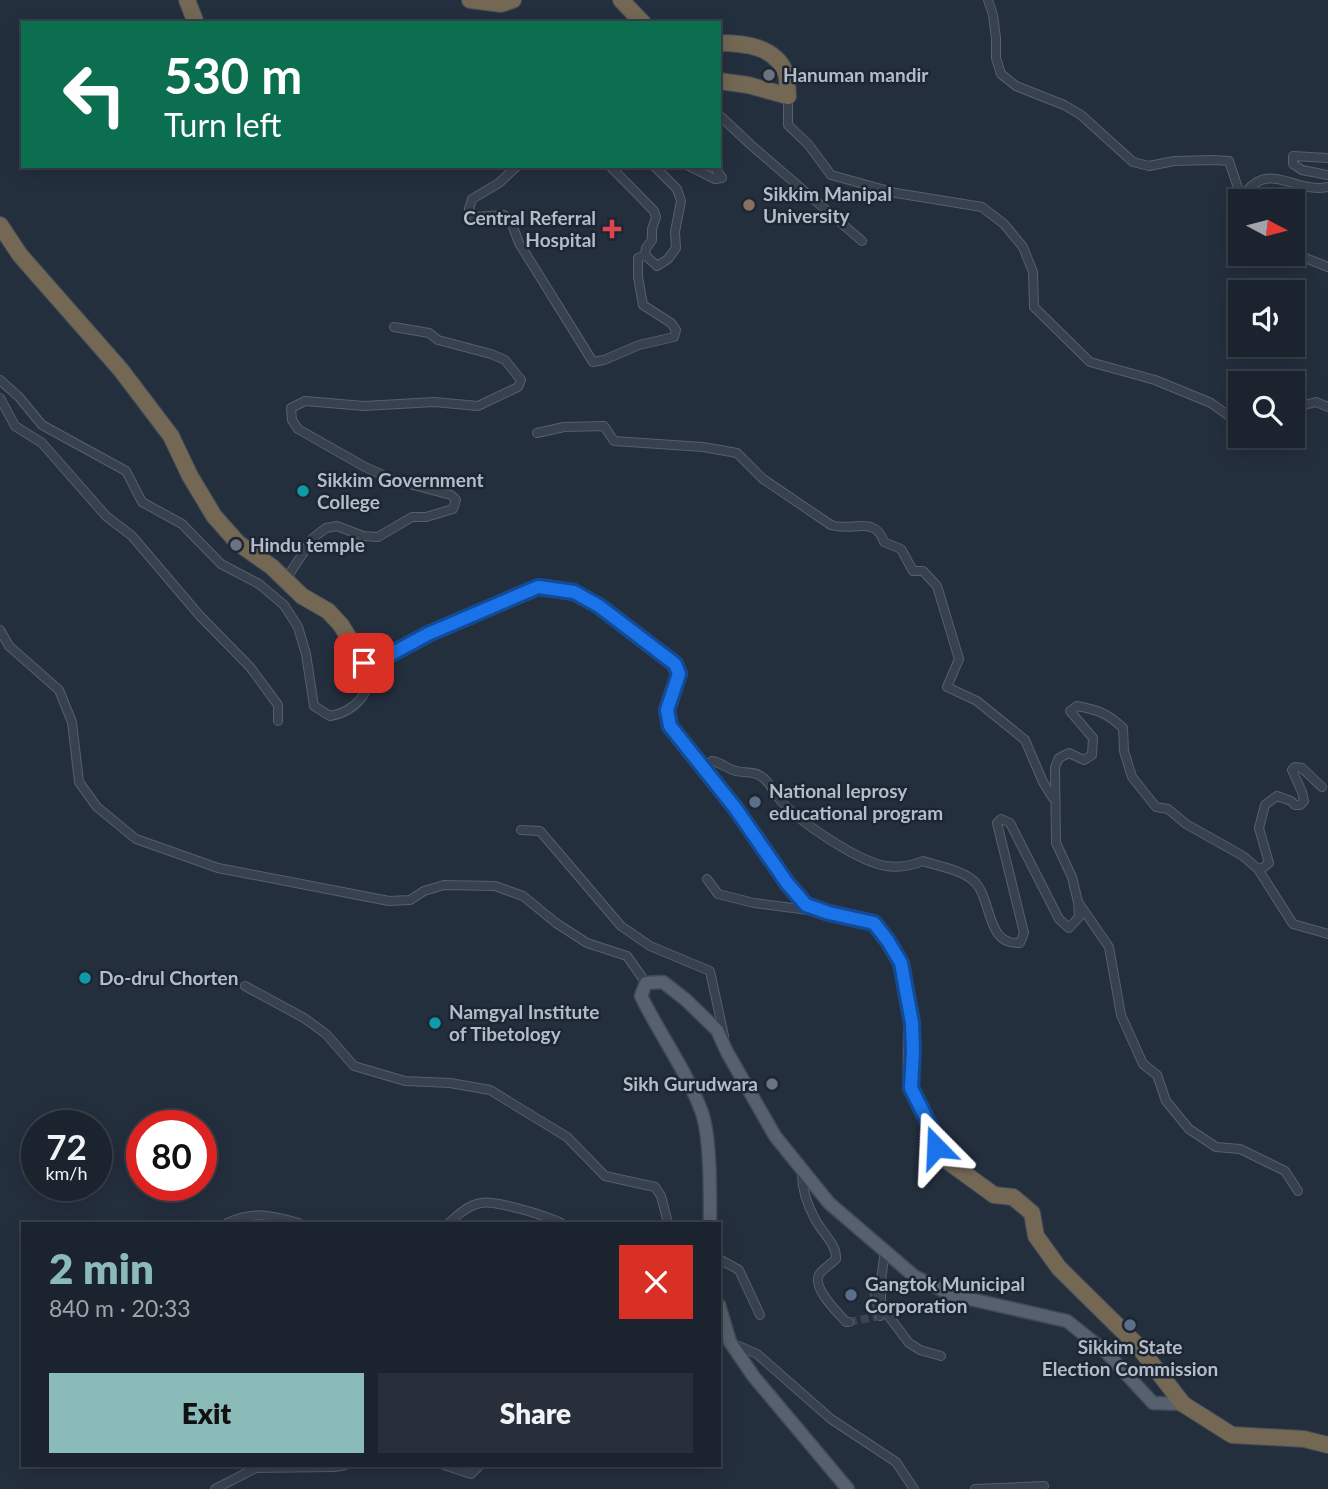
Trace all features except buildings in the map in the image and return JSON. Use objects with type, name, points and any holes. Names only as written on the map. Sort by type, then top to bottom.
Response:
[{"type":"highway","points":[[187,0],[195,21]]},
{"type":"highway","points":[[470,0],[501,5],[513,0]]},
{"type":"highway","points":[[621,0],[641,21]]},
{"type":"highway","points":[[721,43],[758,47],[773,57],[786,74],[788,96],[748,85],[721,81]]},
{"type":"highway","points":[[0,225],[20,256],[113,360],[171,436],[190,476],[214,516],[239,542],[286,579],[302,596],[328,611],[341,625],[364,663],[371,665],[428,634],[538,587],[574,592],[599,606],[675,664],[679,674],[667,710],[670,726],[736,809],[787,883],[806,905],[874,923],[901,963],[912,1023],[911,1088],[933,1132],[936,1147],[950,1163],[995,1195],[1013,1197],[1032,1213],[1036,1236],[1059,1268],[1139,1346],[1184,1404],[1233,1435],[1304,1439],[1328,1445]]},
{"type":"main road","points":[[710,1222],[708,1154],[702,1113],[673,1052],[641,996],[646,982],[663,982],[717,1030],[775,1136],[802,1170],[829,1203],[914,1276],[952,1295],[1067,1321],[1106,1352],[1153,1403],[1184,1404]]},
{"type":"main road","points":[[721,1321],[724,1344],[848,1489]]},
{"type":"street","points":[[988,0],[993,15],[1000,74],[1016,86],[1064,105],[1081,115],[1133,162],[1149,166],[1187,161],[1229,161],[1238,189]]},
{"type":"street","points":[[788,96],[788,125],[808,144],[831,175],[896,193],[982,207],[1004,224],[1023,247],[1033,272],[1034,307],[1090,362],[1155,380],[1211,403],[1228,415]]},
{"type":"street","points":[[721,117],[862,241]]},
{"type":"street","points":[[1328,158],[1293,156],[1293,164],[1302,170],[1328,176]]},
{"type":"street","points":[[515,168],[499,183],[472,199],[470,209],[474,217],[504,215],[510,219],[519,243],[593,362],[639,345],[674,337],[676,330],[671,323],[643,305],[638,258],[645,255]]},
{"type":"street","points":[[612,168],[654,211],[656,217],[652,240],[645,255]]},
{"type":"street","points":[[645,255],[657,266],[668,259],[676,248],[675,232],[681,201],[677,189],[656,168]]},
{"type":"street","points":[[693,168],[715,179],[722,178],[715,168]]},
{"type":"street","points":[[1248,189],[1254,181],[1270,177],[1307,187],[1328,187]]},
{"type":"street","points":[[1306,258],[1328,267]]},
{"type":"street","points":[[286,579],[313,538],[326,528],[337,526],[363,536],[378,537],[412,517],[426,517],[453,509],[456,500],[451,495],[394,480],[365,467],[298,429],[292,420],[291,408],[305,401],[364,406],[434,402],[478,406],[518,387],[521,380],[505,360],[491,354],[438,340],[429,333],[394,327]]},
{"type":"street","points":[[0,380],[19,397],[42,425],[126,471],[142,502],[182,524],[221,564],[259,584],[284,605],[298,626],[306,654],[314,706],[330,716],[345,713],[360,700],[380,661]]},
{"type":"street","points":[[0,398],[15,426],[42,443],[106,516],[132,536],[200,616],[250,667],[278,705],[278,721]]},
{"type":"street","points":[[1305,405],[1316,402],[1328,407]]},
{"type":"street","points":[[537,433],[564,427],[604,426],[614,440],[662,446],[703,447],[737,453],[763,479],[831,525],[841,528],[871,525],[881,531],[884,542],[901,549],[913,571],[923,571],[937,586],[958,659],[947,687],[978,701],[1025,740],[1055,804]]},
{"type":"street","points":[[0,630],[9,646],[59,690],[72,722],[79,782],[97,807],[136,839],[218,867],[389,901],[410,900],[424,891],[444,885],[495,886],[523,896],[556,923],[587,943],[627,956],[646,982]]},
{"type":"street","points":[[705,768],[712,761],[723,763],[734,771],[762,776],[782,803],[801,819],[864,859],[885,866],[911,866],[923,861],[970,877],[979,887],[990,921],[1000,937],[1011,944],[1020,943],[1024,933],[997,823],[1001,819],[1010,823],[1059,919],[1069,928],[1079,917],[1078,902],[1072,877],[1056,843],[1055,767],[1059,758],[1069,753],[1084,760],[1092,755],[1093,738],[1070,711],[1077,706],[1092,708],[1108,715],[1123,728],[1124,751],[1132,777],[1156,807],[1168,809],[1186,824],[1243,856],[1258,869],[1293,924],[1328,934]]},
{"type":"street","points":[[1258,869],[1269,863],[1259,828],[1265,805],[1277,796],[1295,805],[1304,801],[1292,770],[1295,767],[1302,768],[1322,787]]},
{"type":"street","points":[[522,830],[540,831],[621,926],[650,946],[710,971],[727,1052]]},
{"type":"street","points":[[707,879],[718,894],[793,909],[822,911]]},
{"type":"street","points":[[1078,902],[1109,947],[1121,1015],[1143,1064],[1157,1075],[1166,1101],[1189,1129],[1216,1147],[1240,1149],[1285,1171],[1298,1191]]},
{"type":"street","points":[[245,986],[304,1018],[326,1034],[354,1066],[405,1082],[450,1083],[490,1090],[567,1137],[605,1176],[655,1188],[661,1196],[668,1222]]},
{"type":"street","points":[[802,1170],[801,1183],[814,1219],[836,1251],[836,1259],[819,1275],[818,1282],[822,1294],[846,1322],[849,1322]]},
{"type":"street","points":[[450,1222],[468,1208],[483,1202],[530,1212],[558,1222]]},
{"type":"street","points":[[229,1222],[241,1216],[263,1214],[295,1222]]},
{"type":"street","points":[[886,1251],[881,1280],[881,1306],[909,1343],[920,1350],[941,1356]]},
{"type":"street","points":[[721,1260],[738,1270],[760,1315]]},
{"type":"street","points":[[880,1316],[873,1285],[881,1280]]},
{"type":"street","points":[[724,1344],[757,1354],[831,1419],[896,1462],[914,1489]]},
{"type":"street","points":[[215,1489],[256,1468],[335,1467]]},
{"type":"street","points":[[450,1467],[471,1474],[478,1467]]},
{"type":"street","points":[[975,1489],[1044,1486]]},
{"type":"tunnel","points":[[849,1322],[880,1316]]},
{"type":"place","name":"Hanuman mandir","points":[[769,75]]},
{"type":"place","name":"Sikkim Manipal University","points":[[749,205]]},
{"type":"place","name":"Central Referral Hospital","points":[[612,229]]},
{"type":"place","name":"Sikkim Government College","points":[[303,491]]},
{"type":"place","name":"Hindu temple","points":[[236,545]]},
{"type":"place","name":"National leprosy educational program","points":[[755,802]]},
{"type":"place","name":"Do-drul Chorten","points":[[85,978]]},
{"type":"place","name":"Namgyal Institute of Tibetology","points":[[435,1023]]},
{"type":"place","name":"Sikh Gurudwara","points":[[772,1084]]},
{"type":"place","name":"Gangtok Municipal Corporation","points":[[851,1295]]},
{"type":"place","name":"Sikkim State Election Commission","points":[[1130,1325]]},
{"type":"route","points":[[364,663],[371,665],[428,634],[538,587],[574,592],[599,606],[675,664],[679,674],[677,687],[667,710],[670,726],[736,809],[787,883],[806,905],[874,923],[901,963],[912,1023],[911,1088],[933,1132],[936,1147]]}]
